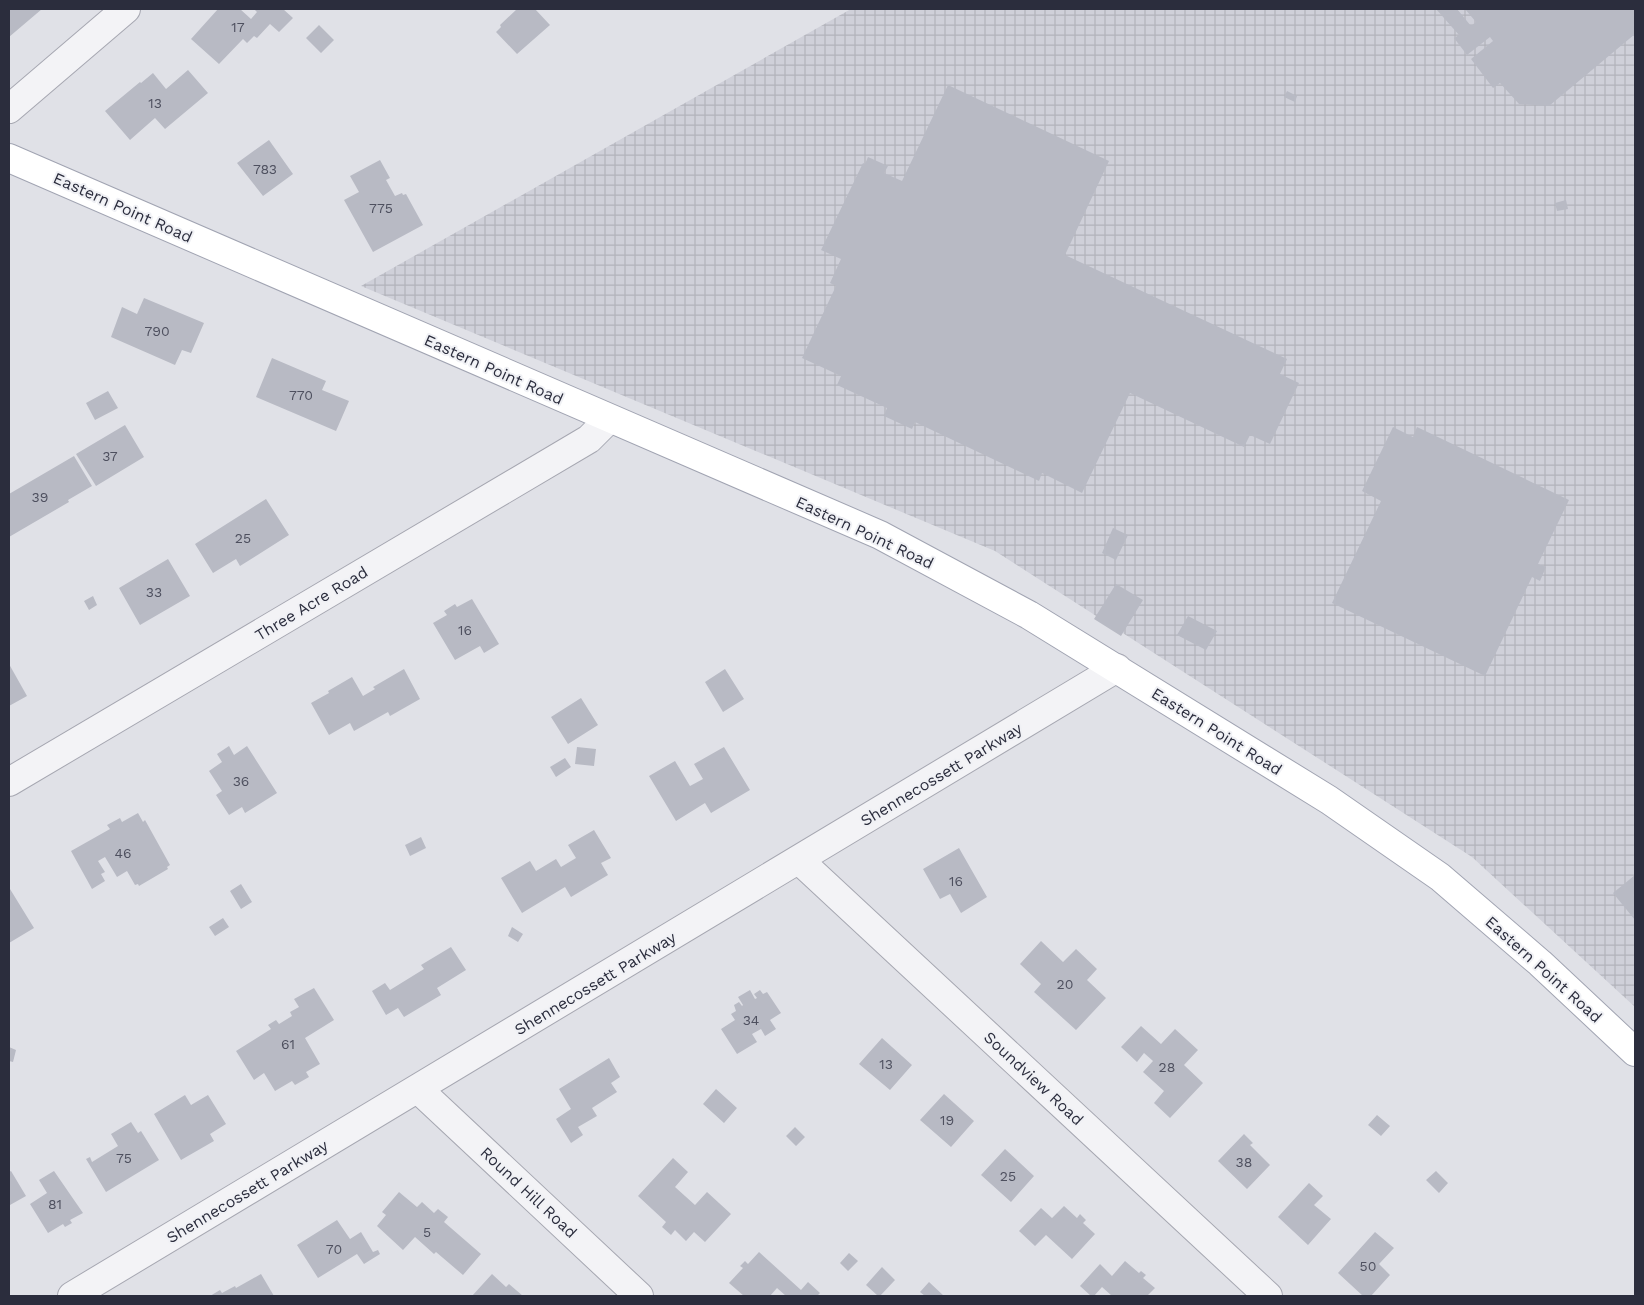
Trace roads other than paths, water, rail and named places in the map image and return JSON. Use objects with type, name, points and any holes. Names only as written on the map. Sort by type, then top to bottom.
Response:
[{"type":"main road","name":"Eastern Point Road","points":[[9,158],[880,535],[1029,615],[1328,800],[1440,877],[1540,963],[1635,1052]]},
{"type":"street","points":[[9,109],[126,9]]},
{"type":"street","name":"Three Acre Road","points":[[9,782],[588,439],[610,419]]},
{"type":"street","name":"Shennecossett Parkway","points":[[72,1296],[1117,668]]},
{"type":"street","name":"Soundview Road","points":[[800,860],[1268,1296]]},
{"type":"street","name":"Round Hill Road","points":[[418,1089],[639,1296]]}]
